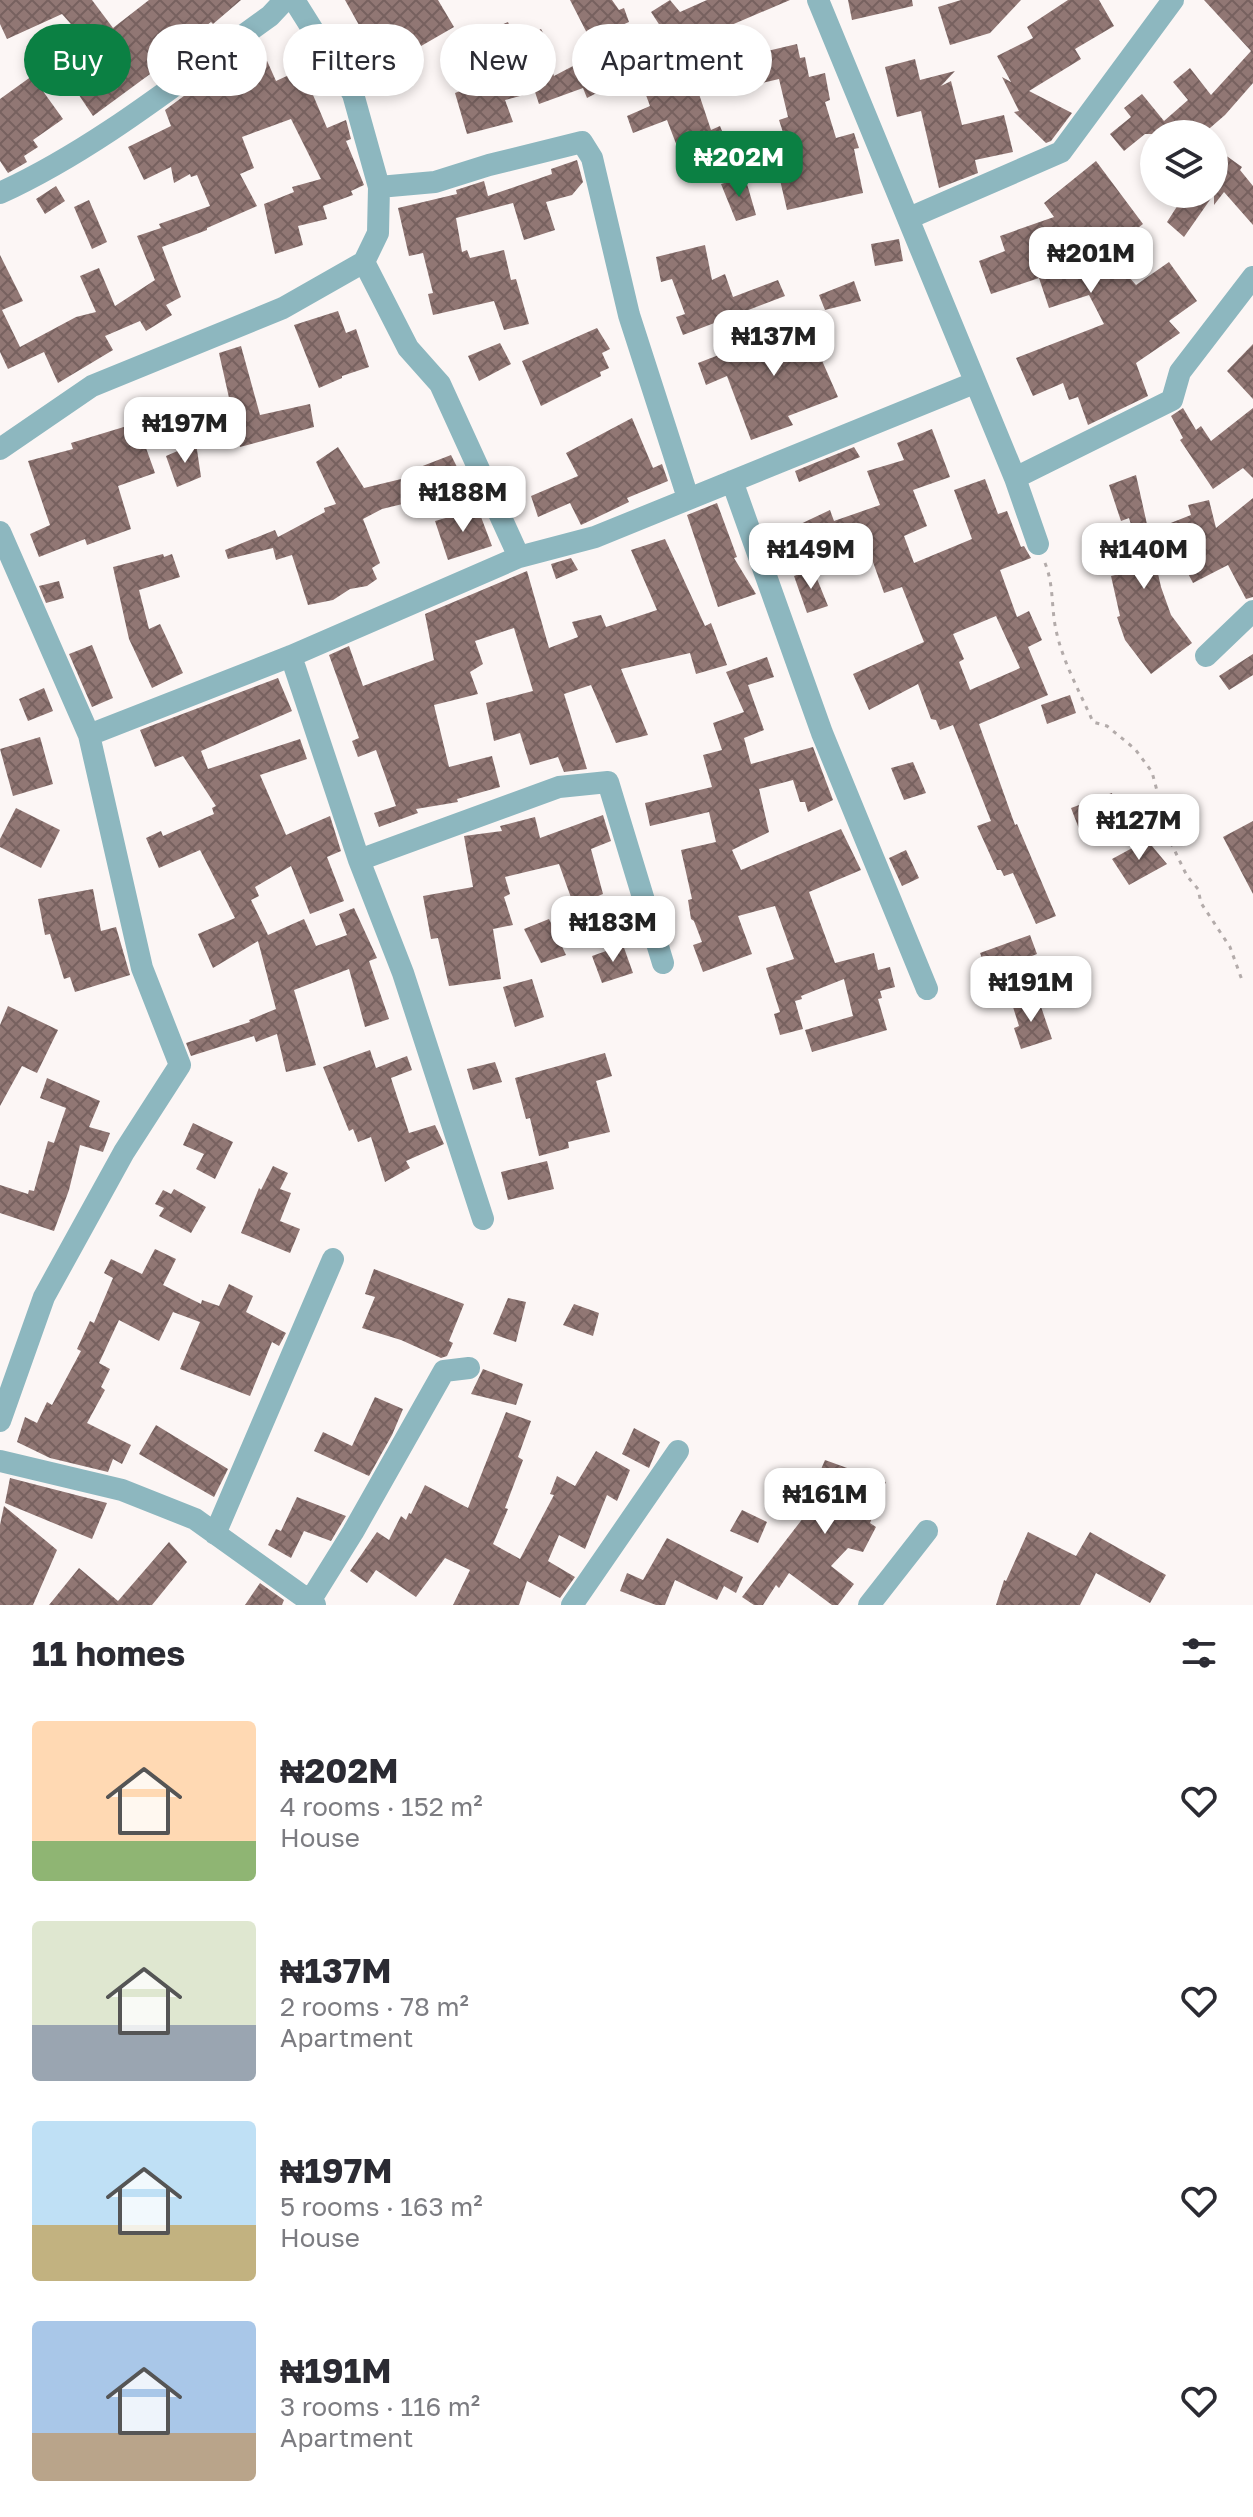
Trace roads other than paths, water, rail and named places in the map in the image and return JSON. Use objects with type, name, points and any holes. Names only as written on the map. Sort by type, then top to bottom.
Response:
[{"type":"street","points":[[0,193],[85,148],[270,16],[285,0]]},
{"type":"street","points":[[0,449],[92,386],[283,308],[364,262],[378,233],[379,187],[353,94],[294,0]]},
{"type":"street","points":[[818,0],[1015,478],[1038,544]]},
{"type":"street","points":[[909,218],[1061,152],[1173,0]]},
{"type":"street","points":[[379,187],[435,182],[582,142],[592,158],[629,315],[688,498]]},
{"type":"street","points":[[364,262],[408,348],[440,384],[519,557]]},
{"type":"street","points":[[1015,478],[1172,400],[1180,372],[1253,277]]},
{"type":"street","points":[[89,735],[291,656],[519,557],[595,537],[974,383]]},
{"type":"street","points":[[732,481],[822,733],[927,989]]},
{"type":"street","points":[[0,532],[89,735],[142,968],[180,1065],[124,1152],[44,1297],[0,1421]]},
{"type":"street","points":[[1206,656],[1253,611]]},
{"type":"street","points":[[291,656],[359,860],[403,973],[483,1219]]},
{"type":"street","points":[[359,860],[559,787],[608,782],[663,963]]},
{"type":"street","points":[[215,1534],[333,1259]]},
{"type":"street","points":[[0,1461],[122,1490],[195,1519],[312,1603],[444,1371],[469,1368]]},
{"type":"street","points":[[572,1605],[678,1451]]},
{"type":"street","points":[[869,1605],[927,1531]]}]
